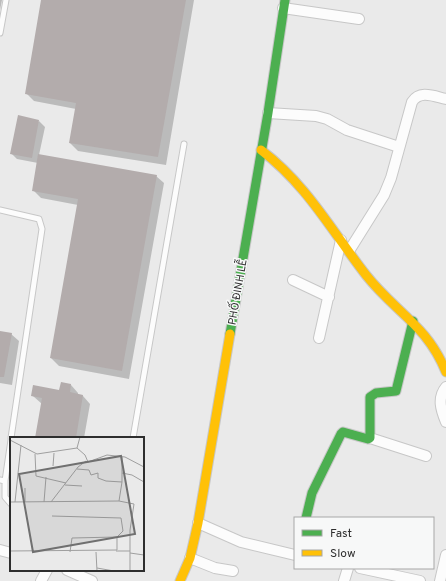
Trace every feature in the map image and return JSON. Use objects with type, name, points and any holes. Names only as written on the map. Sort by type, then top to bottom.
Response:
[{"type":"street","points":[[284,4],[359,19]]},
{"type":"street","name":"PHỐ ĐINH LỄ","points":[[180,581],[190,558],[198,523],[268,113],[284,4]]},
{"type":"street","points":[[349,251],[384,195],[414,98],[418,95],[426,94],[446,99]]},
{"type":"street","points":[[268,113],[316,116],[327,119],[347,130],[399,147]]},
{"type":"street","points":[[261,150],[278,162],[292,175],[376,286],[427,335],[441,356],[446,372]]},
{"type":"street","points":[[319,338],[341,240]]},
{"type":"street","points":[[293,280],[329,297]]},
{"type":"street","points":[[370,438],[370,397],[373,393],[378,392],[392,394],[396,391],[413,321]]},
{"type":"street","points":[[446,387],[442,391],[440,405],[446,422]]},
{"type":"street","points":[[306,517],[312,493],[341,434],[344,432],[368,439],[370,438],[426,456]]},
{"type":"street","points":[[198,523],[241,542],[294,555]]},
{"type":"street","points":[[0,550],[10,553]]},
{"type":"street","points":[[443,579],[446,555]]},
{"type":"street","points":[[190,558],[215,568],[233,571]]},
{"type":"street","points":[[344,581],[348,569]]},
{"type":"street","points":[[365,569],[420,581]]},
{"type":"street","points":[[41,581],[46,571]]},
{"type":"street","points":[[69,571],[92,581]]},
{"type":"lane","points":[[0,33],[6,0]]},
{"type":"lane","points":[[133,437],[184,144]]},
{"type":"lane","points":[[0,210],[39,219],[42,229],[11,437]]},
{"type":"lane","points":[[10,444],[2,481],[5,497],[10,503]]},
{"type":"building","points":[[41,0],[186,0],[158,157],[69,143],[76,103],[25,94]]},
{"type":"building","points":[[18,115],[39,120],[32,158],[10,154]]},
{"type":"building","points":[[38,154],[157,175],[122,371],[50,358],[78,199],[32,191]]},
{"type":"building","points":[[0,331],[12,333],[4,377],[0,377]]},
{"type":"building","points":[[61,382],[71,384],[70,392],[83,395],[76,437],[35,437],[42,398],[31,396],[33,385],[59,390]]},
{"type":"traffic: fast","points":[[230,334],[268,113],[285,0]]},
{"type":"traffic: fast","points":[[306,517],[312,493],[341,434],[343,432],[368,439],[370,438],[370,397],[376,393],[396,391],[413,321]]},
{"type":"traffic: slow","points":[[261,150],[292,178],[318,209],[366,275],[377,288],[420,330],[430,342],[446,372]]},
{"type":"traffic: slow","points":[[180,581],[190,558],[198,523],[230,334]]}]
